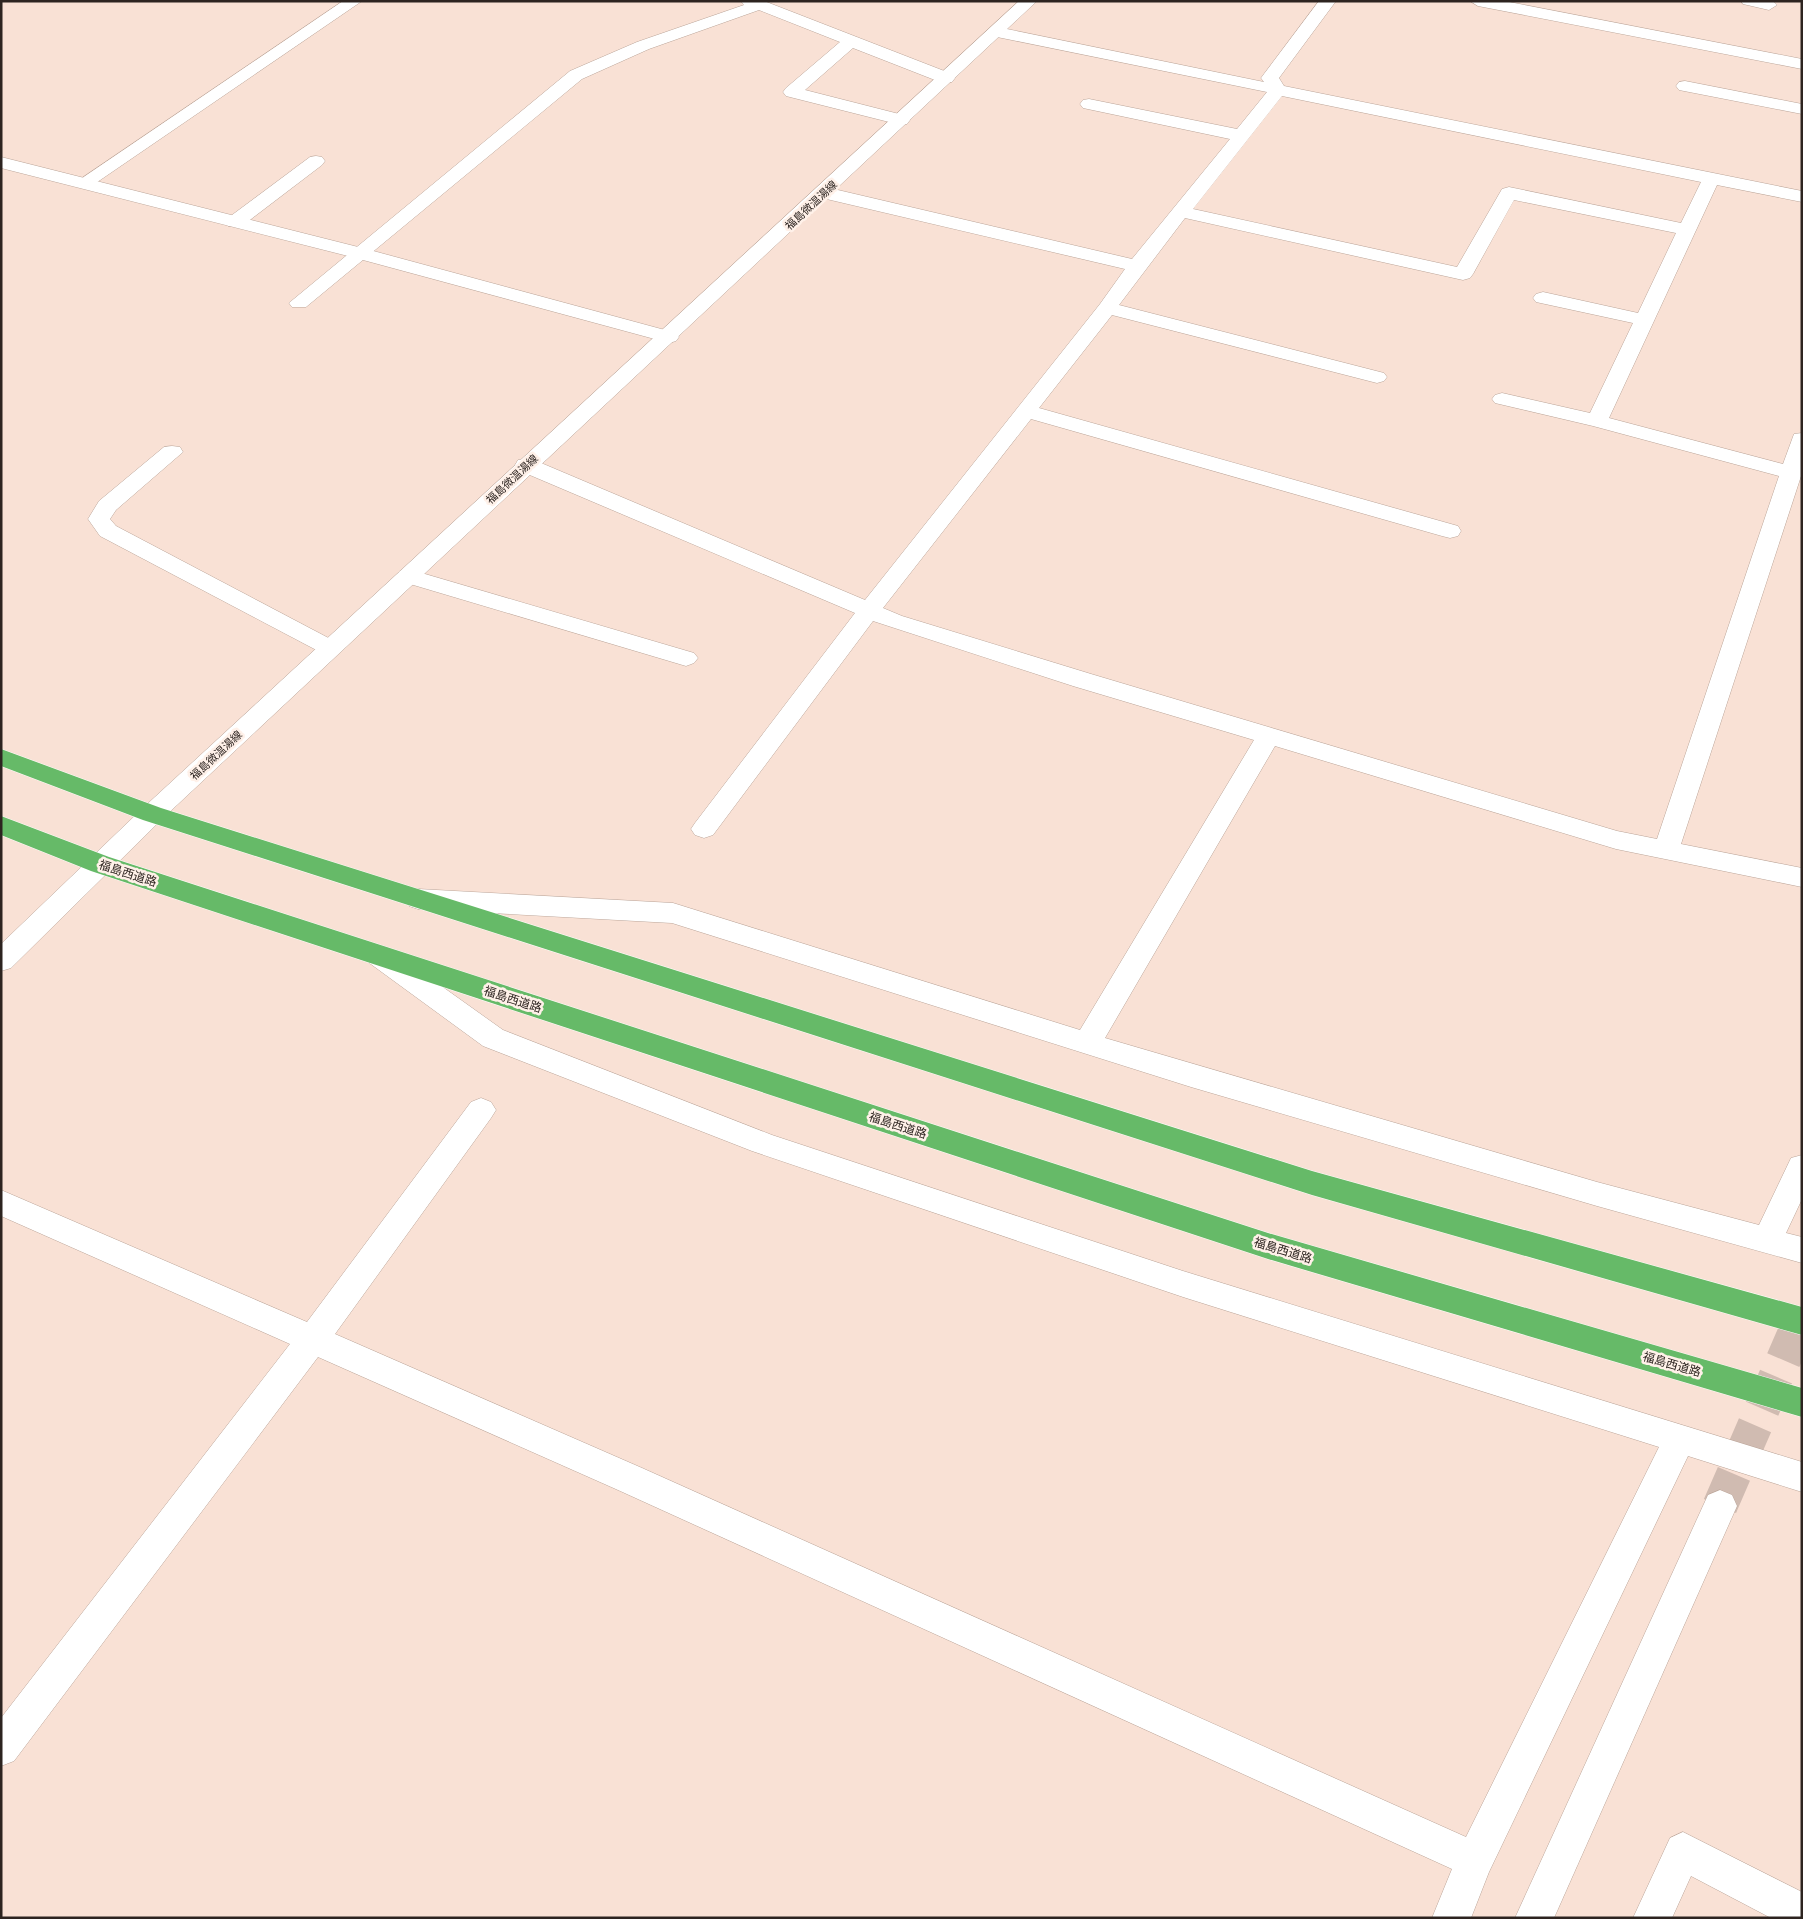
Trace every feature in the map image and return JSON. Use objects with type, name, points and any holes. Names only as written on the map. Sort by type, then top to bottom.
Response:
[{"type":"highway","points":[[1,757],[152,814],[1312,1183],[1802,1321]]},
{"type":"highway","name":"福島西道路","points":[[1,825],[100,864],[1268,1246],[1802,1403]]},
{"type":"street","points":[[84,183],[354,1]]},
{"type":"street","name":"福島微温湯線","points":[[1,961],[152,814],[526,465],[669,337],[1029,1]]},
{"type":"street","points":[[1278,90],[1270,78],[1328,1]]},
{"type":"street","points":[[1478,1],[1553,8],[1802,64]]},
{"type":"street","points":[[1749,1],[1769,5]]},
{"type":"street","points":[[299,303],[576,75],[614,56],[658,38],[754,3],[946,78]]},
{"type":"street","points":[[997,32],[1802,197]]},
{"type":"street","points":[[850,42],[792,92],[901,120]]},
{"type":"street","points":[[1685,86],[1802,109]]},
{"type":"street","points":[[704,829],[869,610],[1026,412],[1107,308],[1137,266],[1278,90]]},
{"type":"street","points":[[1089,104],[1243,136]]},
{"type":"street","points":[[235,222],[316,161]]},
{"type":"street","points":[[1,162],[359,253],[669,337]]},
{"type":"street","points":[[1597,421],[1711,179]]},
{"type":"street","points":[[824,193],[1137,266]]},
{"type":"street","points":[[1182,212],[1463,274],[1509,193],[1688,230]]},
{"type":"street","points":[[1543,298],[1645,320]]},
{"type":"street","points":[[1107,308],[1377,378]]},
{"type":"street","points":[[1502,399],[1597,421],[1791,472]]},
{"type":"street","points":[[1026,412],[1450,531]]},
{"type":"street","points":[[1666,851],[1802,439]]},
{"type":"street","points":[[172,452],[107,506],[98,519],[108,531],[330,648]]},
{"type":"street","points":[[526,465],[894,621],[1268,737],[1616,840],[1802,878]]},
{"type":"street","points":[[408,576],[686,658]]},
{"type":"street","points":[[1087,1043],[1268,737]]},
{"type":"street","points":[[418,899],[673,914],[1200,1078],[1569,1186],[1802,1250]]},
{"type":"street","points":[[378,955],[493,1038],[762,1143],[1183,1284],[1802,1477]]},
{"type":"street","points":[[1,1748],[313,1339],[481,1110]]},
{"type":"street","points":[[1767,1240],[1802,1167]]},
{"type":"street","points":[[1,1202],[313,1339],[1475,1860]]},
{"type":"street","points":[[1451,1918],[1475,1860],[1680,1439]]},
{"type":"street","points":[[1534,1918],[1720,1506]]},
{"type":"street","points":[[1652,1918],[1683,1851],[1802,1913]]},
{"type":"tunnel","points":[[1720,1506],[1802,1317]]}]
